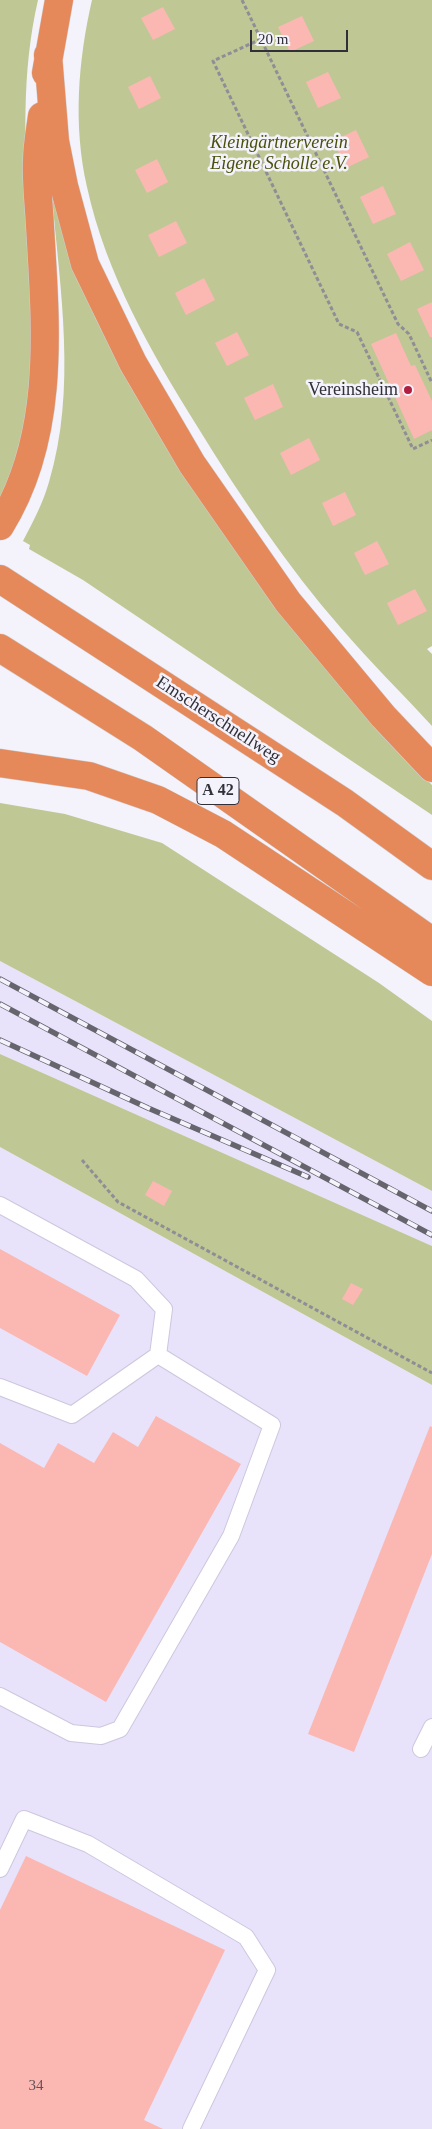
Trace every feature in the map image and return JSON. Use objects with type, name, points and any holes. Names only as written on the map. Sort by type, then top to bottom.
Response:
[{"type":"highway","points":[[0,526],[16,501],[32,458],[42,404],[44,302],[37,162],[48,55],[59,0]]},
{"type":"highway","points":[[48,55],[55,141],[64,186],[85,264],[133,363],[192,464],[288,602],[383,716],[432,768]]},
{"type":"highway","name":"Emscherschnellweg","points":[[2,580],[345,804],[432,866]]},
{"type":"highway","name":"A 42","points":[[0,648],[143,738],[432,942]]},
{"type":"highway","points":[[0,763],[89,776],[158,800],[223,834],[432,972]]},
{"type":"lane","points":[[0,1205],[136,1279],[164,1309],[158,1355],[72,1415],[0,1387]]},
{"type":"lane","points":[[0,1696],[71,1734],[101,1736],[120,1729],[231,1536],[272,1425],[158,1355]]},
{"type":"lane","points":[[421,1749],[432,1727]]},
{"type":"lane","points":[[0,1869],[24,1819],[88,1844],[246,1937],[266,1970],[192,2129]]},
{"type":"path","points":[[242,0],[398,324],[409,334],[432,383]]},
{"type":"path","points":[[261,38],[213,61],[339,324],[357,332],[413,449],[432,440]]},
{"type":"path","points":[[82,1160],[118,1202],[432,1373]]},
{"type":"shaded area","points":[[0,961],[432,1191],[432,1246],[0,1054]]},
{"type":"shaded area","points":[[0,1147],[432,1385],[432,2129],[0,2129]]},
{"type":"green space","points":[[0,0],[38,0],[29,55],[26,111],[26,166],[33,332],[31,388],[21,451],[0,503]]},
{"type":"green space","name":"Kleingärtnerverein Eigene Scholle e.V.","points":[[92,0],[432,0],[432,646],[427,649],[432,654],[432,726],[352,641],[283,555],[247,504],[197,426],[163,370],[132,311],[118,281],[95,219],[83,164],[80,140],[79,93],[83,46]]},
{"type":"green space","points":[[52,196],[74,267],[96,319],[130,386],[198,492],[397,749],[432,785],[432,815],[83,580],[29,549],[30,545],[23,541],[41,505],[49,482],[57,447],[62,411],[64,339]]},
{"type":"green space","points":[[0,803],[65,814],[162,843],[379,983],[432,1021],[432,1191],[0,961]]},
{"type":"green space","points":[[0,1054],[432,1246],[432,1385],[0,1147]]},
{"type":"building","points":[[163,7],[175,29],[153,40],[141,18]]},
{"type":"building","points":[[302,16],[314,41],[290,52],[278,27]]},
{"type":"building","points":[[328,72],[341,98],[318,108],[306,82]]},
{"type":"building","points":[[150,76],[161,98],[139,109],[128,87]]},
{"type":"building","points":[[356,130],[369,157],[346,168],[333,141]]},
{"type":"building","points":[[157,159],[168,182],[147,193],[135,170]]},
{"type":"building","points":[[383,186],[396,214],[373,224],[360,197]]},
{"type":"building","points":[[176,221],[187,243],[159,257],[148,235]]},
{"type":"building","points":[[410,242],[424,270],[401,281],[387,254]]},
{"type":"building","points":[[204,278],[215,300],[186,315],[175,293]]},
{"type":"building","points":[[432,302],[432,337],[430,337],[417,309]]},
{"type":"building","points":[[237,332],[249,355],[227,366],[215,343]]},
{"type":"building","name":"Vereinsheim","points":[[396,333],[411,366],[415,365],[432,401],[432,430],[414,439],[371,344]]},
{"type":"building","points":[[273,384],[283,407],[255,420],[244,398]]},
{"type":"building","points":[[309,438],[320,460],[291,475],[280,453]]},
{"type":"building","points":[[345,492],[356,515],[333,526],[322,503]]},
{"type":"building","points":[[377,541],[389,564],[365,575],[354,553]]},
{"type":"building","points":[[415,589],[427,611],[398,625],[387,603]]},
{"type":"building","points":[[153,1181],[172,1191],[164,1206],[145,1195]]},
{"type":"building","points":[[0,1249],[120,1315],[87,1376],[0,1328]]},
{"type":"building","points":[[351,1283],[363,1289],[353,1305],[342,1299]]},
{"type":"building","points":[[156,1416],[241,1464],[106,1702],[0,1642],[0,1443],[44,1468],[58,1443],[94,1463],[113,1432],[138,1447]]},
{"type":"building","points":[[430,1426],[432,1427],[432,1554],[354,1752],[308,1734]]},
{"type":"building","points":[[26,1856],[225,1950],[144,2120],[163,2129],[0,2129],[0,1910]]},
{"type":"railway","points":[[0,979],[432,1211]]},
{"type":"railway","points":[[0,1004],[432,1235]]},
{"type":"railway","points":[[0,1040],[148,1108],[308,1177]]},
{"type":"place","name":"Vereinsheim","points":[[408,390]]}]
